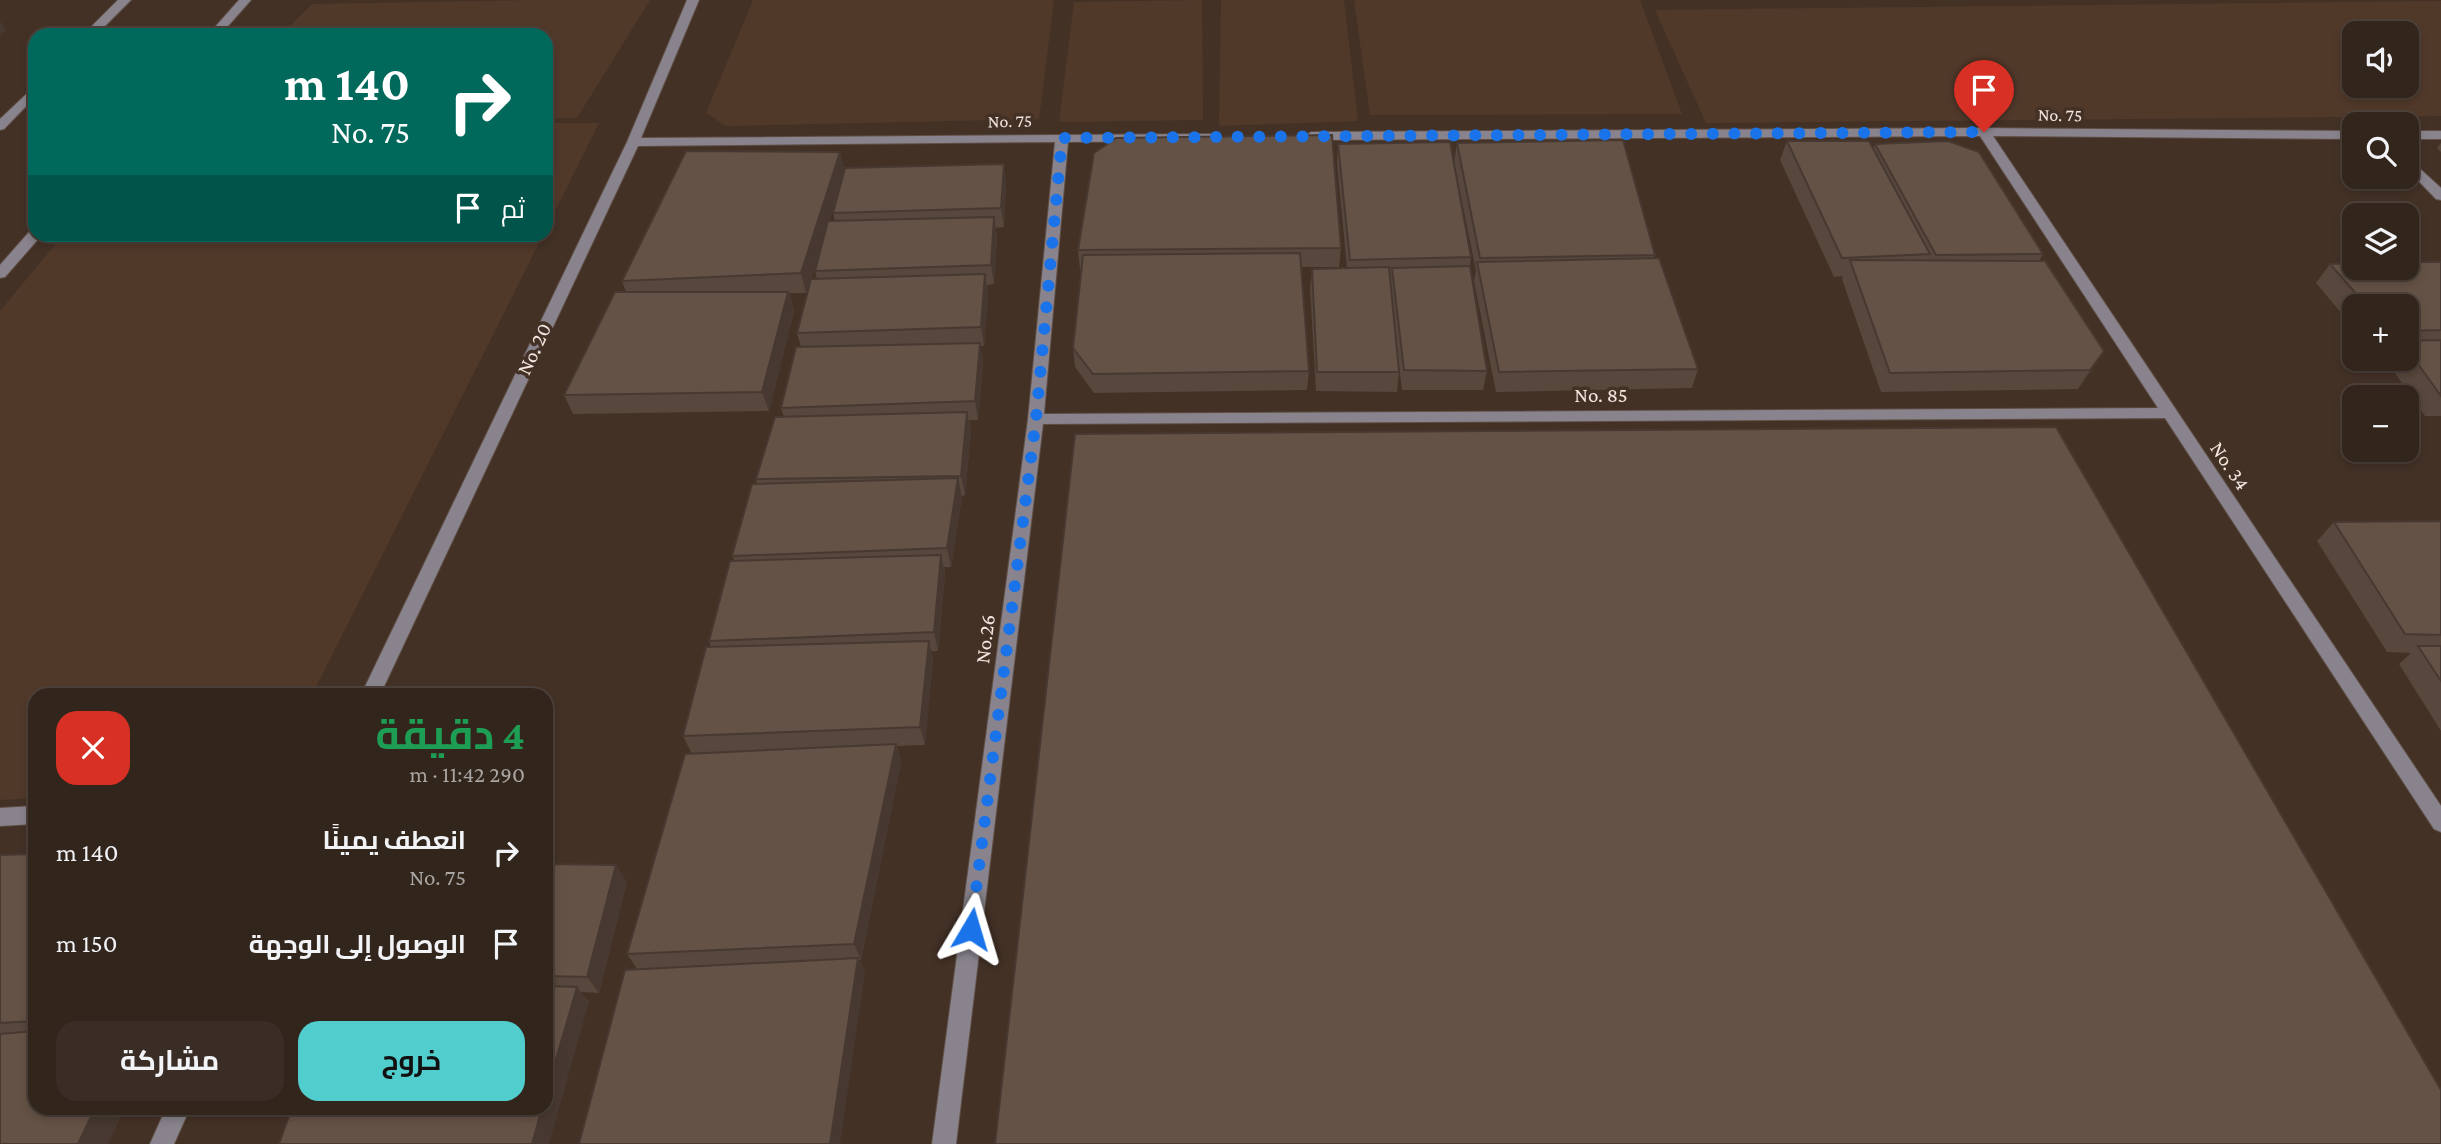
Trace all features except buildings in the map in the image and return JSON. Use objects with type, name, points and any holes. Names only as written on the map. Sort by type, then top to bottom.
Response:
[{"type":"street","points":[[220,28],[245,0]]},
{"type":"street","name":"No. 20","points":[[373,688],[633,142],[693,0]]},
{"type":"street","points":[[96,28],[123,2]]},
{"type":"street","points":[[0,126],[28,97]]},
{"type":"street","name":"No. 75","points":[[1299,136],[1984,132],[2342,135]]},
{"type":"street","name":"No. 34","points":[[1984,132],[2441,824]]},
{"type":"street","points":[[2419,135],[2441,135]]},
{"type":"street","name":"No. 75","points":[[633,142],[1216,137]]},
{"type":"street","name":"No.26","points":[[944,1144],[1036,419],[1062,138]]},
{"type":"street","points":[[2419,173],[2441,196]]},
{"type":"street","points":[[0,274],[28,242]]},
{"type":"street","name":"No. 85","points":[[1036,419],[2168,413]]},
{"type":"street","points":[[0,817],[28,815]]},
{"type":"street","points":[[162,1144],[175,1115]]},
{"type":"shaded area","points":[[650,0],[577,118],[553,118],[553,28],[288,28],[312,4]]},
{"type":"shaded area","points":[[753,0],[1054,0],[1039,119],[726,126],[706,113]]},
{"type":"shaded area","points":[[1202,0],[1203,120],[1059,122],[1074,2]]},
{"type":"shaded area","points":[[1221,0],[1344,0],[1358,121],[1219,126]]},
{"type":"shaded area","points":[[1354,0],[1640,0],[1682,114],[1370,115]]},
{"type":"shaded area","points":[[2441,1],[2441,116],[2419,116],[2419,112],[2342,112],[2342,117],[1706,123],[1655,10]]},
{"type":"shaded area","points":[[553,123],[599,123],[553,215]]},
{"type":"shaded area","points":[[57,242],[539,242],[316,688],[28,688],[28,798],[0,800],[0,311]]},
{"type":"route","points":[[971,929],[1036,419],[1062,138],[1984,132]]}]
